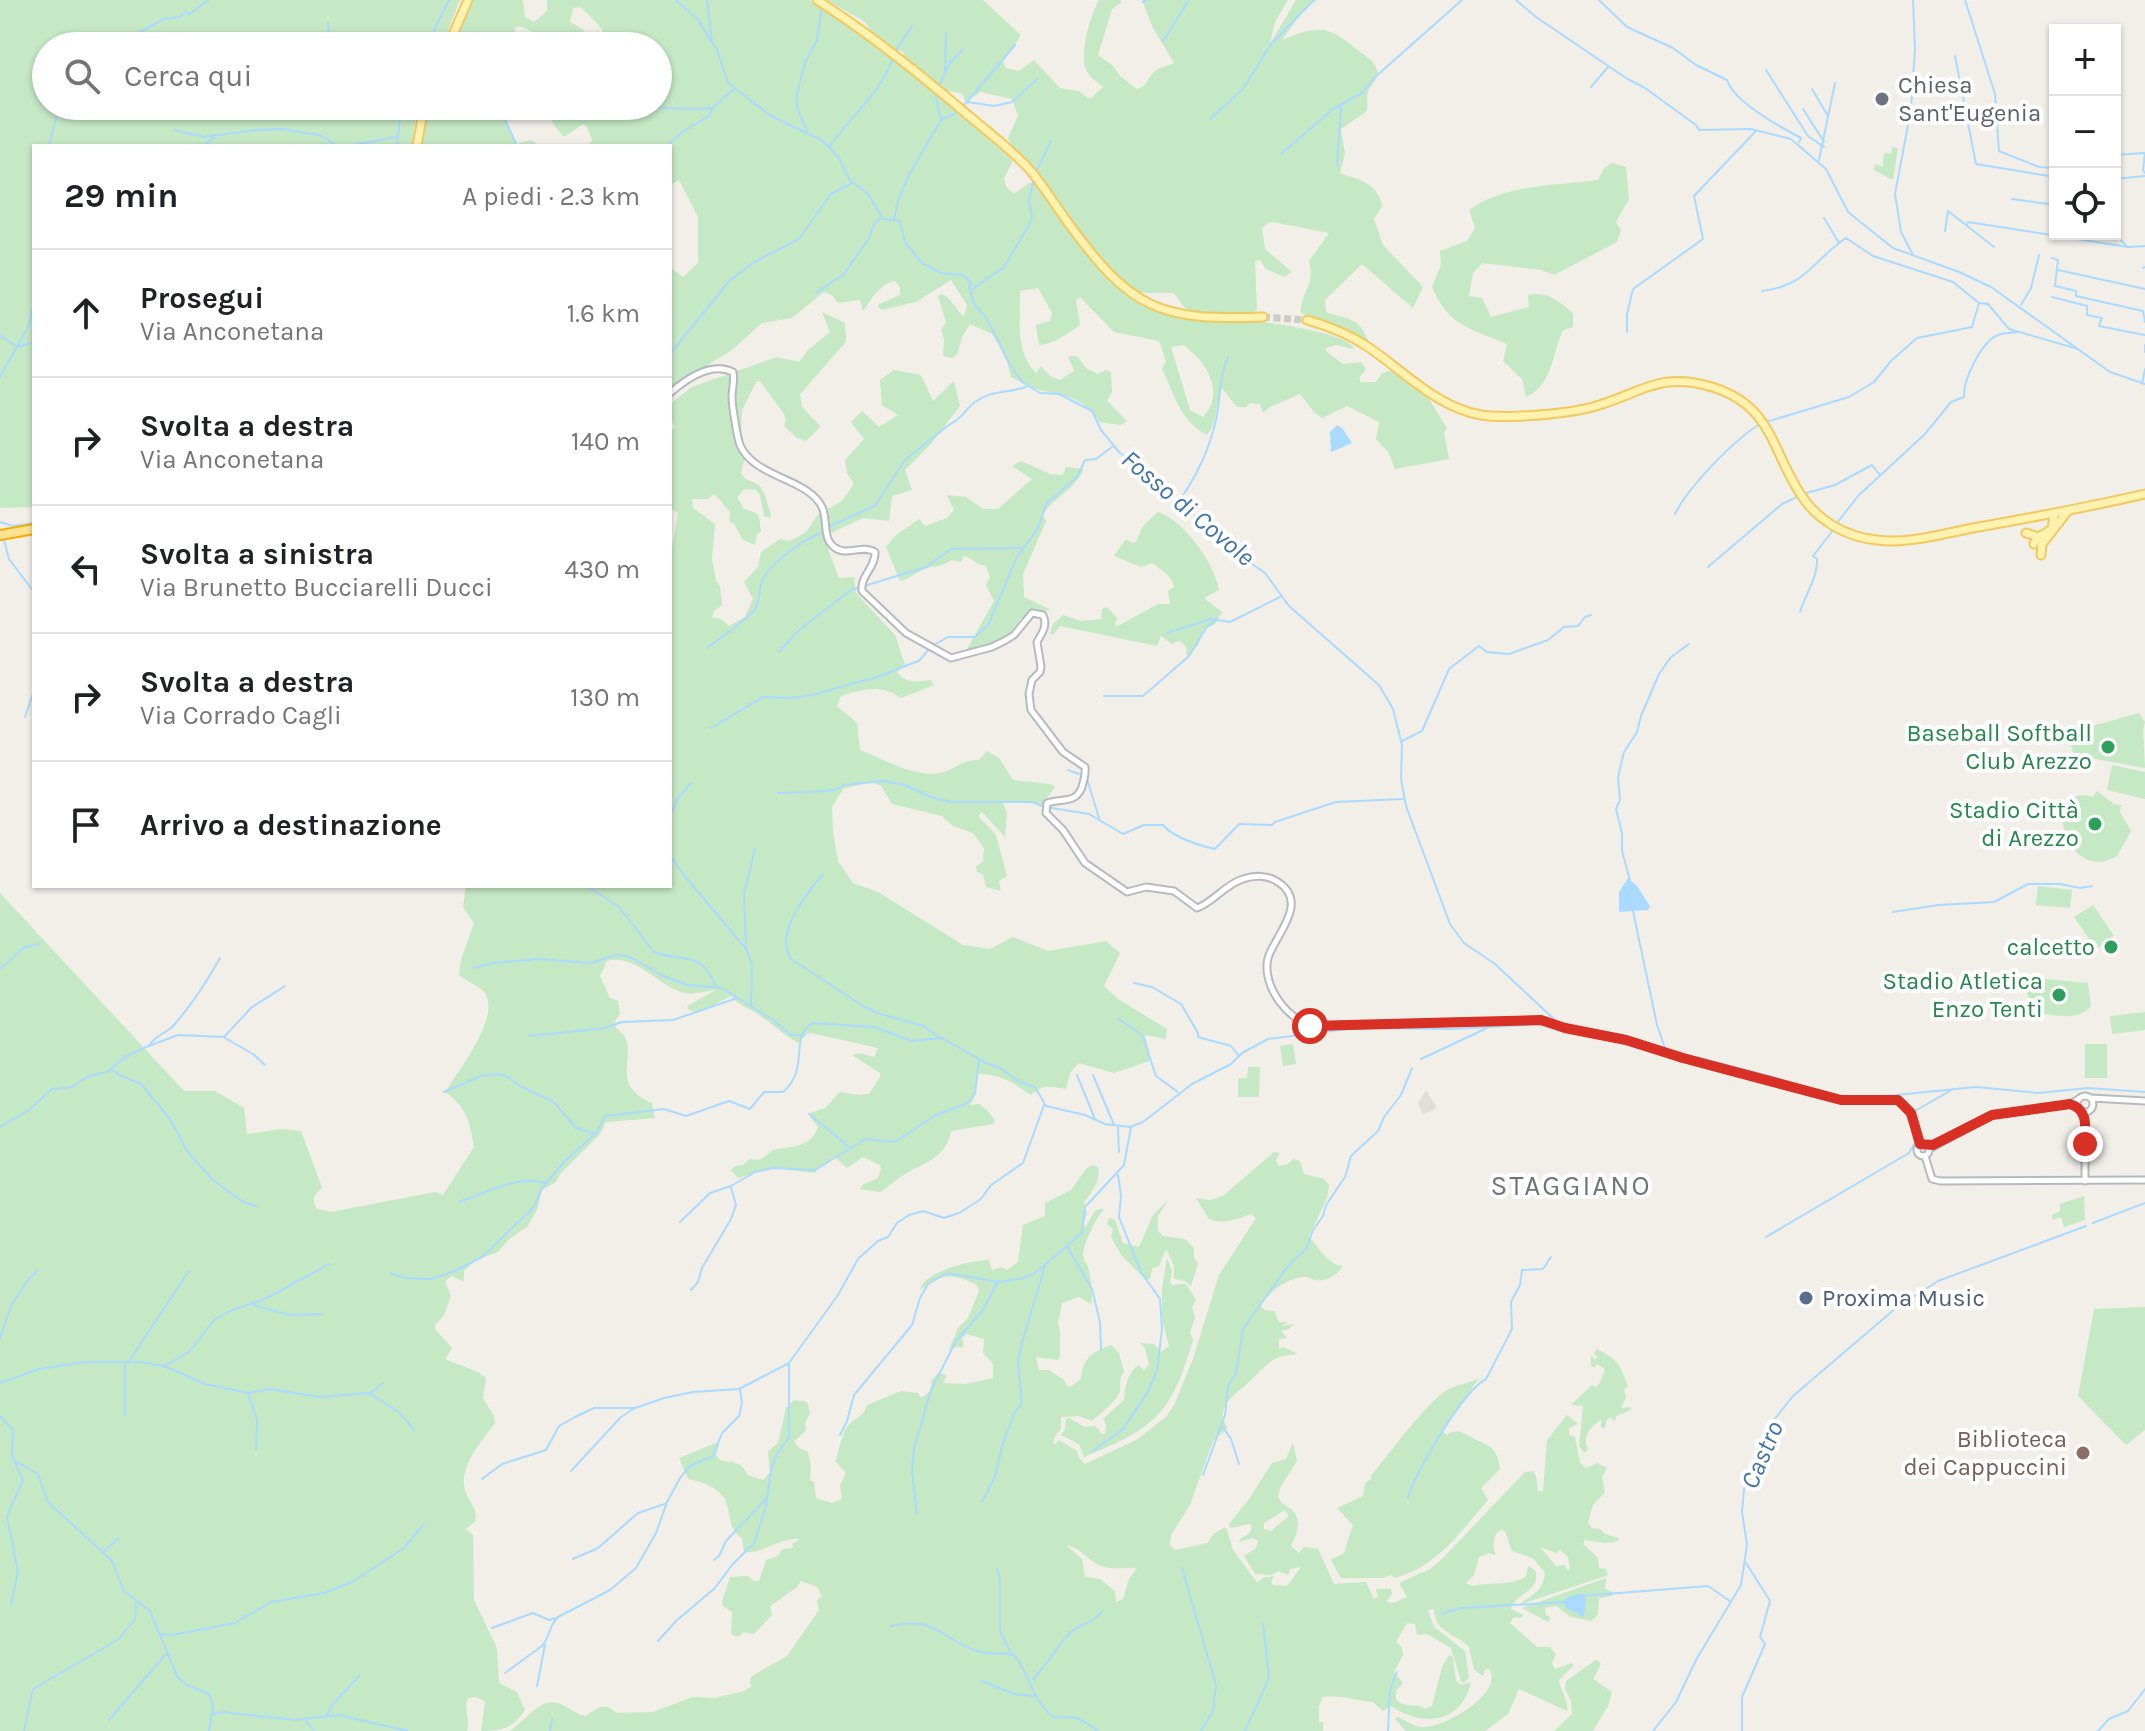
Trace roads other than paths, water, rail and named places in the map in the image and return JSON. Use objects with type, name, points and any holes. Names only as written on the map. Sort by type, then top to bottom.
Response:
[{"type":"highway","points":[[0,536],[32,531]]},
{"type":"main road","points":[[454,32],[468,0]]},
{"type":"main road","points":[[817,0],[890,49],[1029,170],[1103,268],[1122,286],[1145,302],[1173,313],[1213,319],[1263,317]]},
{"type":"main road","points":[[417,144],[422,120]]},
{"type":"main road","points":[[1307,320],[1346,334],[1367,346],[1450,405],[1482,415],[1578,410],[1659,382],[1696,383],[1730,394],[1765,423],[1801,495],[1813,509],[1838,529],[1858,537],[1897,541],[2042,516],[2054,519],[2069,511],[2145,494]]},
{"type":"main road","points":[[672,392],[694,375],[706,371],[727,369],[733,372],[733,409],[738,442],[745,453],[773,475],[812,496],[822,507],[829,541],[837,550],[868,548],[875,552],[875,560],[861,588],[894,623],[930,648],[951,658],[960,657],[1006,640],[1032,613],[1043,615],[1046,621],[1037,642],[1041,667],[1032,680],[1029,694],[1031,710],[1063,752],[1085,767],[1078,796],[1051,801],[1046,808],[1085,863],[1127,892],[1146,887],[1174,891],[1197,908],[1244,878],[1266,877],[1284,887],[1291,907],[1290,918],[1268,958],[1274,995],[1296,1020],[1310,1026],[1515,1020],[1551,1024],[1626,1040],[1841,1100],[1898,1100],[1911,1113],[1920,1144],[1918,1152],[1925,1156],[1932,1179],[2145,1180]]},
{"type":"main road","points":[[2040,540],[2050,533],[2054,519]]},
{"type":"main road","points":[[2026,533],[2040,540]]},
{"type":"main road","points":[[2040,540],[2041,555]]},
{"type":"main road","points":[[1925,1156],[1930,1147],[1992,1115],[2070,1104],[2085,1096],[2092,1101],[2145,1101]]},
{"type":"main road","points":[[2079,1099],[2085,1120]]},
{"type":"main road","points":[[2085,1181],[2085,1120],[2092,1101]]},
{"type":"main road","points":[[2070,1104],[2089,1110]]},
{"type":"main road","points":[[1920,1144],[1930,1147]]},
{"type":"main road","points":[[2086,1171],[2096,1181]]},
{"type":"main road","points":[[2074,1181],[2086,1171]]},
{"type":"water","points":[[1337,425],[1352,443],[1331,452],[1330,432]]},
{"type":"water","points":[[1628,878],[1650,906],[1648,910],[1619,912],[1619,892]]},
{"type":"water","points":[[1583,1593],[1586,1600],[1584,1617],[1566,1608],[1563,1601]]},
{"type":"waterway","points":[[140,32],[164,19],[180,17],[185,12],[190,14],[208,0]]},
{"type":"waterway","points":[[434,32],[449,0]]},
{"type":"waterway","name":"Fosso di Covole","points":[[676,0],[698,20],[717,50],[728,83],[771,116],[823,141],[839,158],[850,180],[868,194],[883,219],[900,221],[905,242],[922,263],[941,273],[963,275],[971,283],[969,286],[974,304],[984,315],[1022,382],[1040,393],[1059,394],[1092,411],[1101,430],[1120,453],[1157,481],[1232,550],[1265,573],[1289,606],[1379,685],[1393,709],[1402,745],[1401,779],[1406,806],[1450,924],[1464,943],[1495,964],[1556,1021]]},
{"type":"waterway","points":[[707,0],[712,42]]},
{"type":"waterway","points":[[1143,2],[1147,0]]},
{"type":"waterway","points":[[1163,41],[1189,0]]},
{"type":"waterway","points":[[1210,119],[1242,90],[1272,43],[1314,0]]},
{"type":"waterway","points":[[1281,154],[1333,109],[1362,93],[1374,78],[1462,0]]},
{"type":"waterway","points":[[1516,0],[1536,17],[1645,88],[1699,130],[1751,129],[1791,139],[1826,169],[1848,212],[1893,248],[1991,287],[2110,372],[2145,384]]},
{"type":"waterway","points":[[1599,0],[1627,27],[1673,48],[1696,65],[1727,80],[1738,97],[1801,138],[1799,142]]},
{"type":"waterway","points":[[1912,253],[1901,232],[1895,194],[1911,109],[1915,49],[1913,0]]},
{"type":"waterway","points":[[1965,0],[1995,94],[1999,151],[2039,167],[2049,168]]},
{"type":"waterway","points":[[807,131],[797,108],[797,93],[805,63],[817,40],[822,5]]},
{"type":"waterway","points":[[328,23],[328,32]]},
{"type":"waterway","points":[[895,52],[912,26]]},
{"type":"waterway","points":[[945,71],[946,33]]},
{"type":"waterway","points":[[894,220],[898,200],[910,173],[941,120],[954,114],[967,102],[1015,45]]},
{"type":"waterway","points":[[938,88],[950,63],[963,49]]},
{"type":"waterway","points":[[1955,56],[1976,164],[2049,176]]},
{"type":"waterway","points":[[830,146],[881,83],[893,58]]},
{"type":"waterway","points":[[1591,87],[1608,67]]},
{"type":"waterway","points":[[1766,70],[1808,136],[1824,147]]},
{"type":"waterway","points":[[968,102],[994,106],[1012,102],[1037,79]]},
{"type":"waterway","points":[[1819,160],[1835,83]]},
{"type":"waterway","points":[[669,144],[682,132],[709,116],[713,107],[734,89]]},
{"type":"waterway","points":[[1812,89],[1828,116]]},
{"type":"waterway","points":[[935,93],[941,120]]},
{"type":"waterway","points":[[1337,166],[1341,106]]},
{"type":"waterway","points":[[672,108],[711,108]]},
{"type":"waterway","points":[[1803,109],[1824,142]]},
{"type":"waterway","points":[[50,144],[56,120]]},
{"type":"waterway","points":[[397,144],[400,120]]},
{"type":"waterway","points":[[505,120],[516,144]]},
{"type":"waterway","points":[[174,130],[204,137],[282,129],[319,135],[334,144]]},
{"type":"waterway","points":[[1627,332],[1627,314],[1633,289],[1703,239],[1694,196],[1756,131]]},
{"type":"waterway","points":[[357,144],[397,137]]},
{"type":"waterway","points":[[204,144],[214,138]]},
{"type":"waterway","points":[[1036,172],[1051,141]]},
{"type":"waterway","points":[[2145,153],[2145,173]]},
{"type":"waterway","points":[[2121,155],[2145,153]]},
{"type":"waterway","points":[[2121,178],[2145,176]]},
{"type":"waterway","points":[[971,290],[1004,267],[1029,225],[1032,217],[1029,201],[1034,178]]},
{"type":"waterway","points":[[672,352],[730,280],[756,261],[799,239],[831,194],[852,183]]},
{"type":"waterway","points":[[2012,199],[2049,204]]},
{"type":"waterway","points":[[1945,231],[1948,211],[1994,247]]},
{"type":"waterway","points":[[816,293],[844,274],[880,218]]},
{"type":"waterway","points":[[1824,218],[1839,243]]},
{"type":"waterway","points":[[1967,226],[1968,222],[2128,247],[2145,246]]},
{"type":"waterway","points":[[1762,291],[1790,284],[1800,278],[1846,238],[1873,256],[1953,282],[1979,303],[1988,304],[2009,329],[2078,349]]},
{"type":"waterway","points":[[2121,240],[2127,247]]},
{"type":"waterway","points":[[2021,305],[2031,288],[2039,255]]},
{"type":"waterway","points":[[2052,258],[2058,260],[2055,286],[2076,291],[2076,296],[2143,311],[2145,322]]},
{"type":"waterway","points":[[2058,270],[2145,289]]},
{"type":"waterway","points":[[2052,297],[2087,306],[2087,315],[2102,318],[2099,326],[2145,335]]},
{"type":"waterway","points":[[1766,422],[1849,397],[1874,382],[1891,361],[1917,338],[1972,327],[1979,303]]},
{"type":"waterway","points":[[0,377],[28,327],[32,312]]},
{"type":"waterway","points":[[1837,523],[1858,496],[1925,434],[1951,402],[1964,397],[1970,372],[1985,345],[1998,335],[2017,332]]},
{"type":"waterway","points":[[0,335],[17,347],[32,343]]},
{"type":"waterway","points":[[2145,345],[2145,352]]},
{"type":"waterway","points":[[1179,501],[1197,472],[1210,442],[1228,357]]},
{"type":"waterway","points":[[2142,384],[2145,369]]},
{"type":"waterway","points":[[828,527],[876,505],[904,461],[975,402],[993,394],[1026,387]]},
{"type":"waterway","points":[[1675,514],[1713,465],[1760,424]]},
{"type":"waterway","points":[[934,645],[948,637],[975,637],[988,625],[1016,559],[1038,528],[1047,503],[1077,477],[1085,460],[1096,459],[1112,447]]},
{"type":"waterway","points":[[1708,567],[1782,504],[1835,485],[1872,465],[1880,475]]},
{"type":"waterway","points":[[0,522],[13,526],[32,523]]},
{"type":"waterway","points":[[1800,612],[1815,572],[1817,559],[1813,556],[1834,529]]},
{"type":"waterway","points":[[707,648],[755,609],[763,579],[782,557],[826,532]]},
{"type":"waterway","points":[[4,540],[9,559],[32,589]]},
{"type":"waterway","points":[[779,652],[799,630],[851,590],[926,567],[951,549],[1022,548]]},
{"type":"waterway","points":[[1167,633],[1211,619],[1230,622],[1280,597]]},
{"type":"waterway","points":[[1402,741],[1422,731],[1449,669],[1479,646],[1487,652],[1509,654],[1548,640],[1564,627],[1578,626],[1591,615]]},
{"type":"waterway","points":[[1104,696],[1143,696],[1189,656],[1206,628],[1217,619]]},
{"type":"waterway","points":[[1630,880],[1616,809],[1620,800],[1618,777],[1624,752],[1637,732],[1659,674],[1671,657],[1689,644]]},
{"type":"waterway","points":[[711,728],[763,697],[812,695],[880,676],[919,661],[929,649]]},
{"type":"waterway","points":[[25,717],[32,697]]},
{"type":"waterway","points":[[1068,770],[1082,775]]},
{"type":"waterway","points":[[1087,779],[1099,818]]},
{"type":"waterway","points":[[778,793],[835,790],[843,785],[883,781],[905,785],[951,802],[1032,802],[1089,814],[1123,834],[1144,825],[1163,825],[1180,837],[1215,849],[1239,824],[1272,825],[1336,802],[1403,799]]},
{"type":"waterway","points":[[672,812],[678,798],[691,783]]},
{"type":"waterway","points":[[746,946],[744,894],[755,849]]},
{"type":"waterway","points":[[672,858],[747,950],[752,966],[751,1005]]},
{"type":"waterway","points":[[823,874],[801,903],[789,926],[786,938],[791,959],[863,1006],[923,1026],[939,1037]]},
{"type":"waterway","points":[[1893,912],[1938,905],[1994,902],[2028,884],[2092,886]]},
{"type":"waterway","points":[[590,888],[619,907],[654,952],[697,962],[715,985]]},
{"type":"waterway","points":[[1633,911],[1657,1025],[1665,1048]]},
{"type":"waterway","points":[[0,969],[25,947],[39,944]]},
{"type":"waterway","points":[[473,968],[540,959],[591,963],[616,955],[625,956],[688,985],[722,988],[791,1035],[801,1035]]},
{"type":"waterway","points":[[149,1046],[180,1018],[220,958]]},
{"type":"waterway","points":[[1134,983],[1152,987],[1181,1004],[1198,1037],[1231,1046],[1239,1056]]},
{"type":"waterway","points":[[0,1127],[29,1110],[52,1089],[72,1087],[87,1077],[109,1071],[122,1059],[141,1049],[178,1035],[224,1037],[252,1007],[285,986]]},
{"type":"waterway","points":[[529,1036],[605,1028],[622,1022],[673,1020],[737,998]]},
{"type":"waterway","points":[[1119,1019],[1142,1035],[1156,1076],[1178,1092]]},
{"type":"waterway","points":[[1556,1022],[1572,1027]]},
{"type":"waterway","points":[[391,1273],[404,1278],[432,1279],[482,1257],[534,1207],[542,1188],[565,1161],[597,1132],[605,1116],[664,1109],[686,1116],[729,1101],[750,1109],[764,1092],[783,1092],[796,1073],[802,1036],[813,1023],[874,1027],[912,1041],[942,1038],[999,1067],[1018,1081],[1035,1087],[1046,1106],[1085,1115],[1105,1124],[1130,1127],[1143,1122],[1192,1084],[1231,1064],[1242,1053],[1268,1039],[1355,1028],[1451,1029],[1546,1024]]},
{"type":"waterway","points":[[1421,1059],[1487,1028]]},
{"type":"waterway","points":[[1618,1036],[1767,1075],[1819,1092]]},
{"type":"waterway","points":[[225,1038],[253,1054],[265,1065]]},
{"type":"waterway","points":[[680,1222],[710,1193],[731,1186],[755,1172],[773,1168],[815,1170],[865,1139],[895,1142],[936,1115],[968,1103],[975,1093],[979,1060]]},
{"type":"waterway","points":[[1203,1475],[1225,1415],[1228,1386],[1236,1373],[1243,1329],[1288,1266],[1306,1249],[1326,1205],[1345,1177],[1351,1156],[1378,1131],[1384,1117],[1401,1095],[1412,1068]]},
{"type":"waterway","points":[[112,1069],[141,1084],[170,1119],[187,1151],[213,1180],[243,1202],[258,1207]]},
{"type":"waterway","points":[[1077,1075],[1095,1119]]},
{"type":"waterway","points":[[1093,1075],[1114,1125]]},
{"type":"waterway","points":[[444,1092],[481,1076],[506,1076],[554,1102],[576,1128],[595,1134]]},
{"type":"waterway","points":[[1876,1097],[1976,1087],[2038,1093],[2088,1088],[2145,1092]]},
{"type":"waterway","points":[[1913,1112],[1950,1091]]},
{"type":"waterway","points":[[571,1471],[621,1417],[635,1408],[693,1392],[739,1389],[789,1363],[838,1295],[858,1259],[878,1241],[888,1237],[897,1223],[923,1211],[944,1218],[959,1213],[981,1199],[991,1185],[1023,1163],[1044,1105]]},
{"type":"waterway","points":[[809,1114],[848,1146]]},
{"type":"waterway","points":[[1766,1237],[1909,1153],[1916,1141],[1908,1116]]},
{"type":"waterway","points":[[1118,1127],[1119,1152]]},
{"type":"waterway","points":[[840,1435],[854,1395],[912,1325],[928,1284],[945,1274],[998,1282],[1034,1274],[1082,1233],[1085,1207],[1124,1165],[1131,1127]]},
{"type":"waterway","points":[[1093,1451],[1123,1429],[1147,1393],[1157,1371],[1162,1329],[1160,1299],[1141,1272],[1119,1217],[1121,1196],[1118,1175]]},
{"type":"waterway","points":[[459,1202],[512,1183],[545,1183]]},
{"type":"waterway","points":[[691,1290],[731,1219],[736,1205],[731,1187]]},
{"type":"waterway","name":"Castro","points":[[2093,1223],[2145,1203]]},
{"type":"waterway","name":"Castro","points":[[1899,1306],[1938,1281],[2086,1226]]},
{"type":"waterway","points":[[1067,1246],[1092,1289],[1100,1322],[1101,1349]]},
{"type":"waterway","points":[[1408,1497],[1441,1433],[1465,1399],[1486,1379],[1512,1329],[1511,1302],[1520,1285],[1522,1270],[1543,1269],[1551,1257]]},
{"type":"waterway","points":[[164,1366],[189,1352],[214,1320],[267,1298],[329,1264]]},
{"type":"waterway","points":[[982,1502],[995,1477],[1014,1414],[1022,1403],[1018,1364],[1021,1346],[1045,1266]]},
{"type":"waterway","points":[[0,1338],[12,1304],[38,1270]]},
{"type":"waterway","points":[[128,1363],[189,1271]]},
{"type":"waterway","points":[[917,1514],[912,1470],[914,1449],[931,1390],[956,1341],[983,1310],[997,1283]]},
{"type":"waterway","points":[[253,1305],[290,1315],[322,1314]]},
{"type":"waterway","name":"Castro","points":[[1653,1731],[1676,1702],[1697,1658],[1741,1585],[1747,1545],[1742,1512],[1744,1489],[1747,1478],[1759,1461],[1770,1425],[1793,1396],[1896,1308]]},
{"type":"waterway","points":[[0,1383],[39,1369],[85,1362],[140,1362],[164,1366],[205,1384],[248,1393],[270,1389],[319,1397],[369,1393],[400,1413],[414,1430]]},
{"type":"waterway","points":[[658,1641],[715,1588],[754,1543],[766,1506],[771,1470],[789,1437],[789,1364]]},
{"type":"waterway","points":[[125,1365],[125,1415]]},
{"type":"waterway","points":[[370,1393],[383,1383]]},
{"type":"waterway","points":[[505,1673],[542,1646],[558,1617],[610,1590],[636,1568],[656,1533],[680,1478],[690,1466],[713,1456],[722,1433],[739,1416],[742,1403],[740,1390]]},
{"type":"waterway","points":[[248,1394],[257,1419],[256,1449]]},
{"type":"waterway","points":[[482,1479],[502,1464],[546,1450],[559,1426],[594,1408],[634,1408]]},
{"type":"waterway","points":[[0,1416],[13,1430],[12,1456],[23,1480],[7,1516],[18,1572],[11,1605]]},
{"type":"waterway","points":[[1222,1426],[1231,1439],[1239,1464]]},
{"type":"waterway","points":[[14,1460],[38,1474],[48,1502],[112,1561],[124,1591],[150,1611],[177,1676],[185,1684],[209,1694],[213,1707],[209,1731]]},
{"type":"waterway","points":[[714,1560],[726,1541],[767,1498]]},
{"type":"waterway","points":[[573,1559],[598,1548],[638,1513],[665,1504]]},
{"type":"waterway","points":[[161,1634],[172,1635],[235,1623],[271,1602],[324,1593],[352,1582],[404,1548],[424,1524]]},
{"type":"waterway","points":[[103,1552],[119,1538]]},
{"type":"waterway","points":[[1742,1731],[1742,1697],[1765,1644],[1760,1637],[1770,1601],[1746,1563]]},
{"type":"waterway","points":[[1182,1568],[1216,1685],[1213,1711],[1201,1731]]},
{"type":"waterway","points":[[997,1569],[1000,1578],[1000,1631],[1011,1653]]},
{"type":"waterway","points":[[1582,1596],[1708,1586],[1730,1601]]},
{"type":"waterway","points":[[1442,1613],[1462,1608],[1565,1602]]},
{"type":"waterway","points":[[24,1731],[33,1689],[119,1639],[135,1619],[136,1603]]},
{"type":"waterway","points":[[1033,1679],[1070,1633],[1102,1611]]},
{"type":"waterway","points":[[492,1628],[533,1613],[549,1620],[556,1618]]},
{"type":"waterway","points":[[1245,1731],[1269,1678],[1263,1623]]},
{"type":"waterway","points":[[890,1626],[929,1626],[977,1651],[1014,1655],[1040,1702],[1051,1715],[1079,1719],[1098,1731]]},
{"type":"waterway","points":[[537,1686],[545,1645]]},
{"type":"waterway","points":[[109,1720],[166,1654]]},
{"type":"waterway","points":[[1388,1731],[1390,1690],[1397,1672]]},
{"type":"waterway","points":[[327,1715],[332,1705],[359,1676]]},
{"type":"waterway","points":[[982,1681],[1014,1694],[1035,1696]]},
{"type":"waterway","points":[[2098,1731],[2109,1719],[2128,1711],[2145,1689]]},
{"type":"waterway","points":[[213,1714],[223,1712],[294,1720],[339,1715],[408,1731]]},
{"type":"waterway","points":[[550,1731],[552,1719]]},
{"type":"waterway","points":[[306,1721],[314,1731]]},
{"type":"tunnel","points":[[1263,317],[1307,320]]},
{"type":"place","name":"Chiesa Sant'Eugenia","points":[[1882,99]]},
{"type":"place","name":"Baseball Softball Club Arezzo","points":[[2108,747]]},
{"type":"place","name":"Stadio Città di Arezzo","points":[[2095,824]]},
{"type":"place","name":"calcetto","points":[[2111,947]]},
{"type":"place","name":"Stadio Atletica Enzo Tenti","points":[[2059,995]]},
{"type":"place","name":"Proxima Music","points":[[1806,1298]]},
{"type":"place","name":"Biblioteca dei Cappuccini","points":[[2083,1453]]},
{"type":"district","name":"STAGGIANO","points":[[1571,1185]]}]
